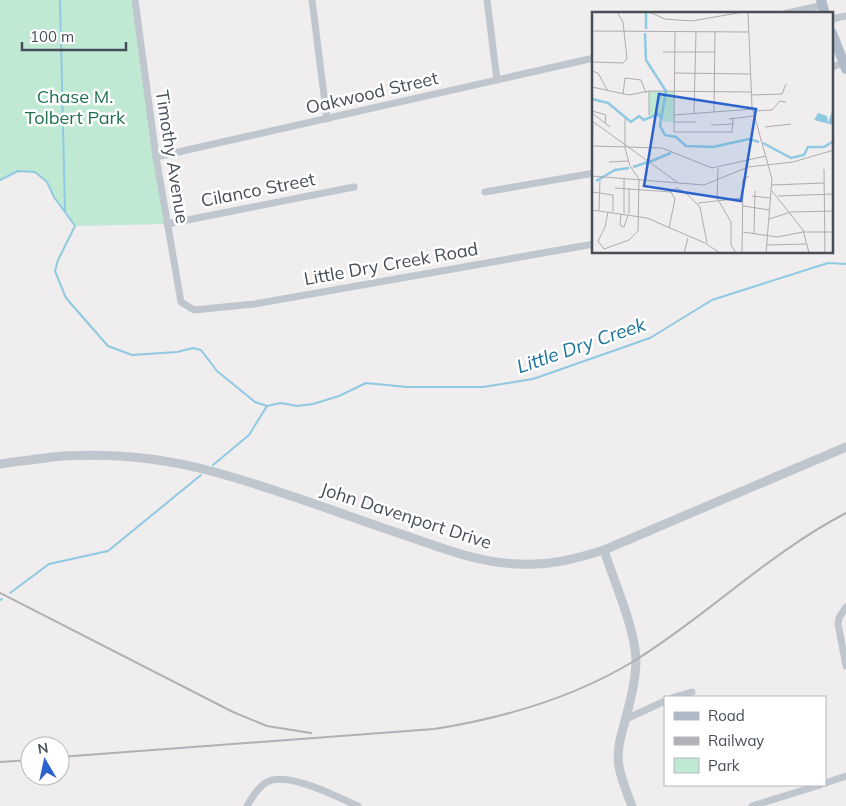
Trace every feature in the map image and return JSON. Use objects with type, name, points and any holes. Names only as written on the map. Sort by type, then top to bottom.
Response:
[{"type":"main road","points":[[834,38],[845,66]]},
{"type":"street","name":"Timothy Avenue","points":[[135,0],[156,157],[181,302],[194,310]]},
{"type":"street","points":[[312,0],[327,119]]},
{"type":"street","points":[[487,0],[496,80]]},
{"type":"street","points":[[794,12],[823,6]]},
{"type":"street","name":"Oakwood Street","points":[[156,157],[592,58]]},
{"type":"street","points":[[485,192],[592,173]]},
{"type":"street","name":"Cilanco Street","points":[[167,224],[354,187]]},
{"type":"street","name":"Little Dry Creek Road","points":[[194,310],[254,304],[592,244]]},
{"type":"street","name":"John Davenport Drive","points":[[0,464],[64,456],[102,455],[138,457],[182,464],[259,486],[454,552],[501,563],[533,564],[557,563],[604,550],[846,447]]},
{"type":"street","points":[[604,550],[627,619],[635,652],[635,672],[619,746],[618,761],[632,806]]},
{"type":"street","points":[[846,607],[839,618],[838,624],[846,666]]},
{"type":"street","points":[[678,696],[692,692]]},
{"type":"street","points":[[626,718],[664,701]]},
{"type":"street","points":[[826,783],[846,776]]},
{"type":"street","points":[[247,806],[262,786],[268,782],[281,779],[298,782],[358,806]]},
{"type":"street","points":[[752,806],[817,786]]},
{"type":"green space","name":"Chase M. Tolbert Park","points":[[0,0],[135,0],[167,224],[75,226],[54,197],[47,182],[35,172],[18,171],[0,180]]},
{"type":"waterway","name":"Little Dry Creek","points":[[60,0],[65,211]]},
{"type":"waterway","name":"Little Dry Creek","points":[[0,180],[18,171],[35,172],[47,182],[54,197],[75,226],[58,260],[55,271],[66,298],[108,346],[132,355],[177,352],[193,348],[201,350],[217,371],[255,402],[267,406],[281,403],[297,406],[313,404],[339,396],[366,383],[407,387],[483,387],[533,379],[650,338],[712,300],[828,263],[846,264]]},
{"type":"waterway","points":[[213,465],[249,435],[267,406]]},
{"type":"waterway","points":[[10,593],[49,564],[108,551],[201,475]]},
{"type":"railway","points":[[70,756],[434,729],[486,719],[537,705],[587,686],[634,661],[687,625],[791,547],[846,513]]},
{"type":"railway","points":[[0,593],[233,712],[267,726],[311,733]]},
{"type":"railway","points":[[0,762],[20,761]]}]
